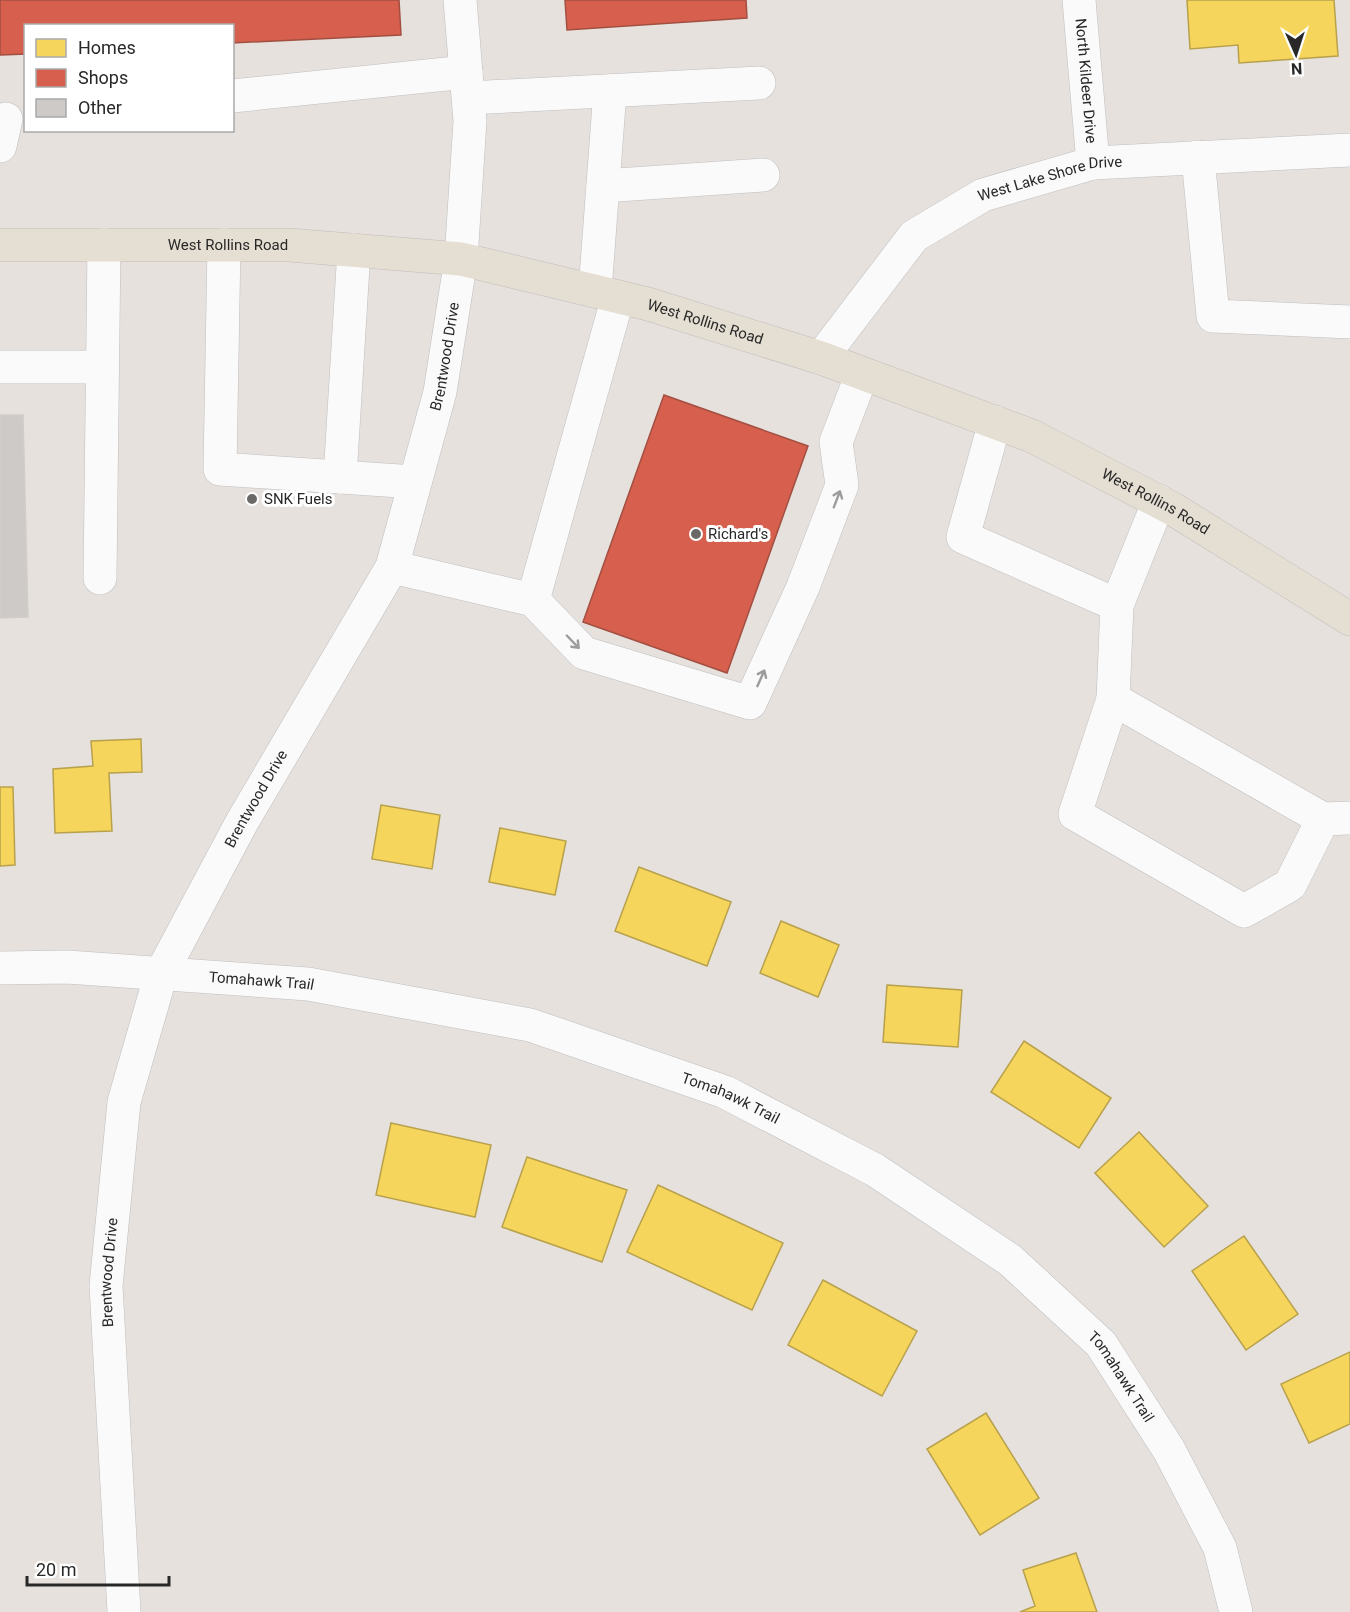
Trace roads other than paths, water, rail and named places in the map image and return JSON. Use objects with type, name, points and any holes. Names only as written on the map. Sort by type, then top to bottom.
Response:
[{"type":"main road","name":"West Rollins Road","points":[[0,245],[289,245],[354,250],[461,260],[648,304],[821,358],[1032,436],[1159,501],[1350,619]]},
{"type":"street","name":"Brentwood Drive","points":[[124,1612],[106,1286],[124,1102],[161,974],[242,822],[392,567],[440,392],[461,260],[470,121],[460,0]]},
{"type":"street","name":"North Kildeer Drive","points":[[1079,0],[1093,163]]},
{"type":"street","points":[[234,96],[467,85],[610,91],[759,83]]},
{"type":"street","points":[[533,600],[606,294],[603,186],[610,91]]},
{"type":"street","name":"West Lake Shore Drive","points":[[821,358],[914,236],[983,195],[1093,163],[1350,150]]},
{"type":"street","points":[[1198,157],[1212,316],[1350,322]]},
{"type":"street","points":[[603,186],[763,175]]},
{"type":"street","points":[[100,578],[104,245]]},
{"type":"street","points":[[224,245],[220,469],[415,482]]},
{"type":"street","points":[[340,477],[354,250]]},
{"type":"street","points":[[0,367],[102,367]]},
{"type":"street","points":[[392,567],[533,600],[584,653],[750,703],[803,587],[842,485],[836,442],[862,374]]},
{"type":"street","points":[[995,422],[963,537],[1117,605]]},
{"type":"street","points":[[1113,699],[1337,819],[1290,885],[1244,911],[1075,814],[1113,699],[1117,605],[1159,501]]},
{"type":"street","name":"Tomahawk Trail","points":[[0,968],[67,967],[308,984],[530,1025],[725,1092],[874,1170],[1010,1260],[1101,1344],[1169,1450],[1220,1548],[1236,1612]]},
{"type":"place","name":"SNK Fuels","points":[[252,499]]},
{"type":"place","name":"Richard's","points":[[696,534]]}]
